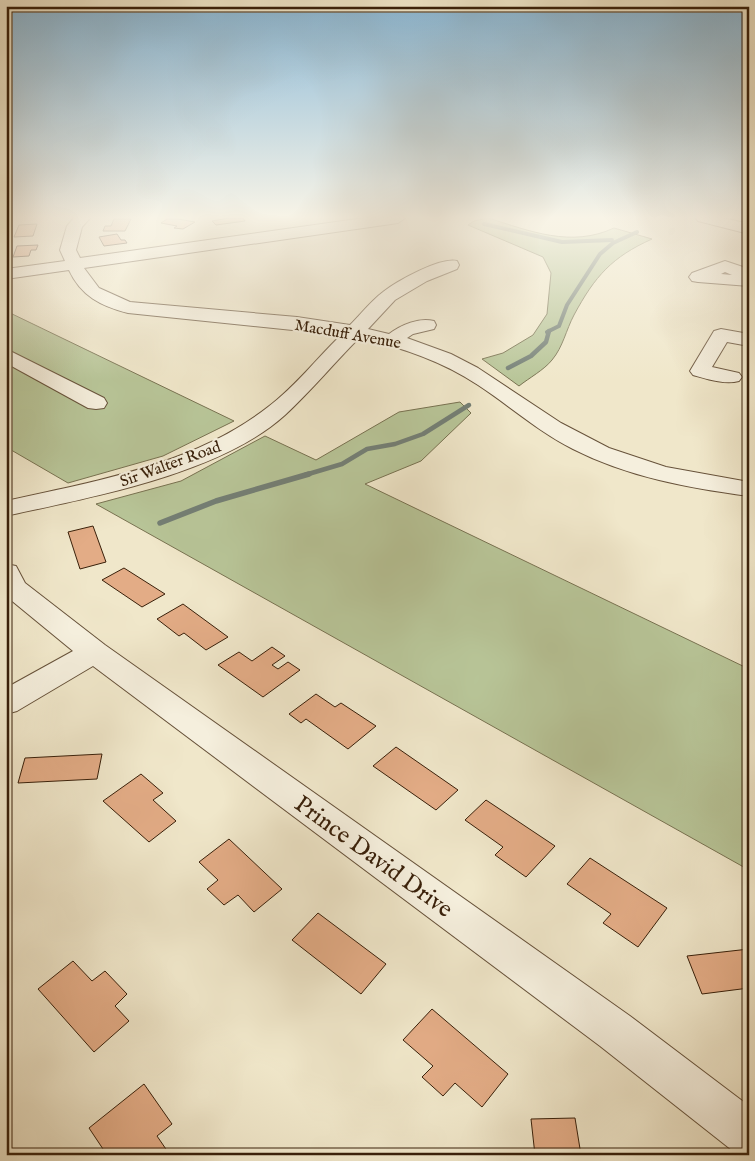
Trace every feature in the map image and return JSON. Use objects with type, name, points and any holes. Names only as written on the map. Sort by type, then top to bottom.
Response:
[{"type":"street","points":[[6,274],[19,272]]},
{"type":"street","name":"Macduff Avenue","points":[[78,272],[92,291],[108,301],[132,307],[356,331],[393,340],[447,359],[472,373],[553,428],[609,457],[682,480],[749,489]]},
{"type":"street","name":"Sir Walter Road","points":[[6,509],[111,485],[166,468],[215,449],[251,429],[277,411],[389,296],[433,272]]},
{"type":"street","points":[[710,272],[698,277],[749,281]]},
{"type":"street","points":[[393,340],[406,330],[426,326]]},
{"type":"street","points":[[721,335],[744,361],[700,371],[721,335]]},
{"type":"street","points":[[6,355],[96,403]]},
{"type":"street","name":"Prince David Drive","points":[[6,572],[14,588],[94,652],[615,1031],[749,1135]]},
{"type":"street","points":[[6,703],[94,652]]},
{"type":"green space","points":[[603,272],[582,301],[556,355],[545,367],[519,386],[482,359],[503,353],[533,335],[547,314],[551,273]]},
{"type":"green space","points":[[6,311],[234,421],[163,456],[68,483],[6,447]]},
{"type":"green space","points":[[460,402],[471,413],[421,461],[365,484],[749,669],[749,870],[96,504],[181,481],[265,436],[316,460],[399,412]]},
{"type":"building","points":[[93,526],[106,562],[80,569],[68,532]]},
{"type":"building","points":[[124,568],[165,594],[142,607],[102,580]]},
{"type":"building","points":[[183,604],[228,637],[206,650],[184,633],[179,636],[157,619]]},
{"type":"building","points":[[272,647],[285,656],[272,665],[278,669],[288,662],[300,670],[263,697],[218,665],[239,652],[252,661]]},
{"type":"building","points":[[316,694],[335,707],[341,703],[376,726],[348,749],[306,719],[301,723],[289,714]]},
{"type":"building","points":[[396,747],[458,790],[436,810],[373,766]]},
{"type":"building","points":[[102,754],[97,779],[18,783],[25,758]]},
{"type":"building","points":[[141,774],[163,793],[153,800],[176,821],[149,842],[103,801]]},
{"type":"building","points":[[486,800],[555,846],[526,877],[495,855],[503,847],[465,820]]},
{"type":"building","points":[[229,839],[282,889],[254,912],[238,895],[224,905],[207,889],[218,880],[199,862]]},
{"type":"building","points":[[590,858],[667,908],[638,947],[603,923],[611,914],[567,884]]},
{"type":"building","points":[[318,913],[386,964],[361,994],[292,940]]},
{"type":"building","points":[[749,949],[749,988],[702,994],[687,956]]},
{"type":"building","points":[[73,961],[92,981],[105,971],[127,994],[115,1006],[129,1021],[94,1052],[38,989]]},
{"type":"building","points":[[432,1009],[508,1074],[482,1107],[455,1083],[443,1096],[422,1077],[433,1066],[403,1040]]},
{"type":"building","points":[[144,1084],[172,1124],[157,1136],[170,1155],[107,1155],[89,1128]]},
{"type":"building","points":[[575,1118],[581,1155],[535,1155],[531,1119]]},
{"type":"waterway","points":[[549,331],[559,326],[567,305],[588,272]]},
{"type":"waterway","points":[[508,368],[531,356],[546,342],[549,331]]},
{"type":"waterway","points":[[305,475],[342,464],[367,449],[395,444],[423,434],[469,405]]},
{"type":"waterway","points":[[160,523],[216,501],[309,474]]}]
